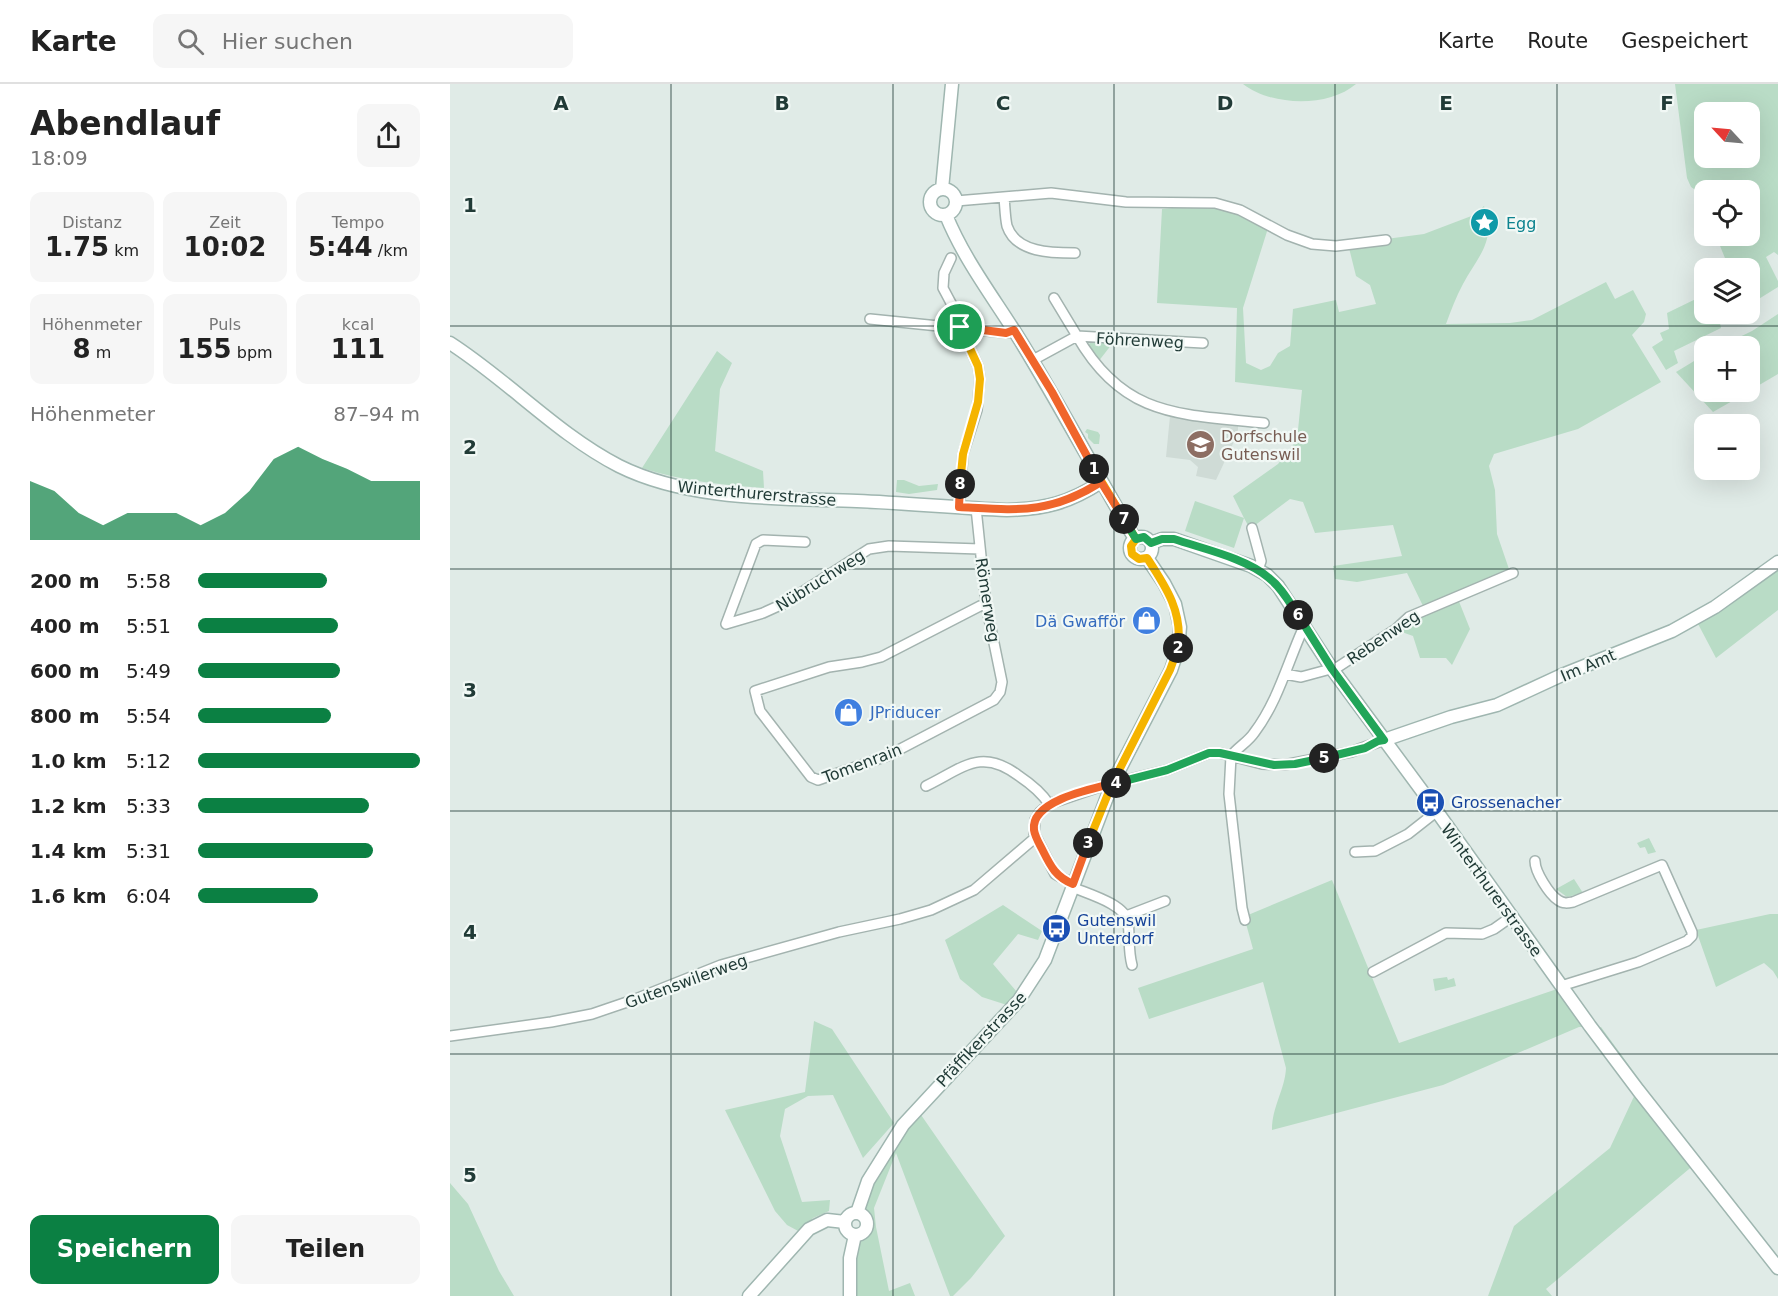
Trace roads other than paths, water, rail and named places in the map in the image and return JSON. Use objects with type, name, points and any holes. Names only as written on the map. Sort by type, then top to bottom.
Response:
[{"type":"main road","points":[[942,189],[952,84]]},
{"type":"main road","points":[[942,189],[952,192],[956,201],[956,207],[946,215],[936,214],[930,205],[933,194],[942,189]]},
{"type":"main road","points":[[946,215],[967,257],[1033,360],[1101,482],[1136,539]]},
{"type":"main road","name":"Winterthurerstrasse","points":[[450,343],[481,364],[582,444],[620,467],[650,479],[695,490],[1007,510],[1043,507],[1067,501],[1101,482]]},
{"type":"main road","points":[[1144,537],[1151,543],[1152,553],[1147,558],[1139,559],[1132,554],[1131,546],[1136,539],[1144,537]]},
{"type":"main road","name":"Winterthurerstrasse","points":[[1151,543],[1162,539],[1174,539],[1239,561],[1258,570],[1278,586],[1303,632],[1329,669],[1384,740],[1561,986],[1638,1090],[1778,1268]]},
{"type":"main road","name":"Pfäffikerstrasse","points":[[855,1235],[864,1232],[867,1227],[865,1218],[857,1213],[868,1181],[903,1125],[1019,1000],[1031,984],[1048,953],[1112,784],[1170,670],[1178,649],[1180,627],[1175,604],[1147,558]]},
{"type":"main road","name":"Im Amt","points":[[1384,740],[1451,717],[1497,705],[1562,675],[1672,631],[1715,607],[1778,562]]},
{"type":"main road","points":[[850,1296],[850,1258],[855,1235],[846,1229],[845,1222],[851,1214],[857,1213]]},
{"type":"main road","points":[[749,1296],[809,1229],[827,1220],[845,1222]]},
{"type":"street","points":[[956,201],[1051,193],[1144,203],[1215,203],[1239,210],[1287,235],[1312,244],[1336,246],[1386,240]]},
{"type":"street","points":[[1004,197],[1008,228],[1020,243],[1047,251],[1075,253]]},
{"type":"street","points":[[951,258],[944,273],[943,288],[959,318],[960,327],[978,366],[980,379],[977,410],[962,465],[959,507]]},
{"type":"street","points":[[1054,298],[1092,360],[1118,388],[1145,403],[1174,413],[1264,423]]},
{"type":"street","points":[[870,319],[1006,333],[1014,330]]},
{"type":"street","points":[[1033,360],[1077,336]]},
{"type":"street","name":"Föhrenweg","points":[[1077,336],[1203,343]]},
{"type":"street","name":"Römerweg","points":[[976,508],[986,604],[1002,682],[1001,690]]},
{"type":"street","points":[[1252,528],[1261,561],[1258,570]]},
{"type":"street","name":"Nübruchweg","points":[[805,542],[763,540],[756,544],[726,624],[780,606],[869,549],[889,546],[980,549]]},
{"type":"street","name":"Rebenweg","points":[[1285,674],[1301,676],[1338,667],[1381,640],[1409,617],[1513,573]]},
{"type":"street","name":"Tomenrain","points":[[986,604],[880,657],[829,667],[755,692],[760,711],[811,777],[818,780],[887,756],[994,700],[1001,690]]},
{"type":"street","points":[[1245,921],[1229,794],[1231,756],[1238,746],[1256,731],[1303,632]]},
{"type":"street","points":[[1132,965],[1126,916],[1114,905],[1073,886],[1055,874],[1033,828],[1040,812],[1049,804],[1167,770],[1209,753],[1262,764],[1295,764],[1365,748],[1384,740]]},
{"type":"street","points":[[926,786],[973,763],[991,761],[1006,766],[1041,793],[1049,804]]},
{"type":"street","points":[[1355,852],[1376,851],[1408,834],[1436,812]]},
{"type":"street","name":"Gutenswilerweg","points":[[450,1036],[592,1014],[720,965],[839,932],[914,916],[953,901],[986,882],[1036,837]]},
{"type":"street","points":[[1535,861],[1535,868],[1555,897],[1561,902],[1569,903],[1662,865],[1692,932],[1692,936],[1687,941],[1638,963],[1561,986]]},
{"type":"street","points":[[1126,916],[1165,901]]},
{"type":"street","points":[[1373,972],[1446,933],[1482,934],[1511,917]]},
{"type":"place","name":"Egg","points":[[1485,223]]},
{"type":"place","name":"Dorfschule Gutenswil","points":[[1200,445]]},
{"type":"place","name":"Dä Gwafför","points":[[1146,621]]},
{"type":"place","name":"JPriducer","points":[[849,712]]},
{"type":"place","name":"Grossenacher","points":[[1430,802]]},
{"type":"place","name":"Gutenswil Unterdorf","points":[[1056,929]]}]
